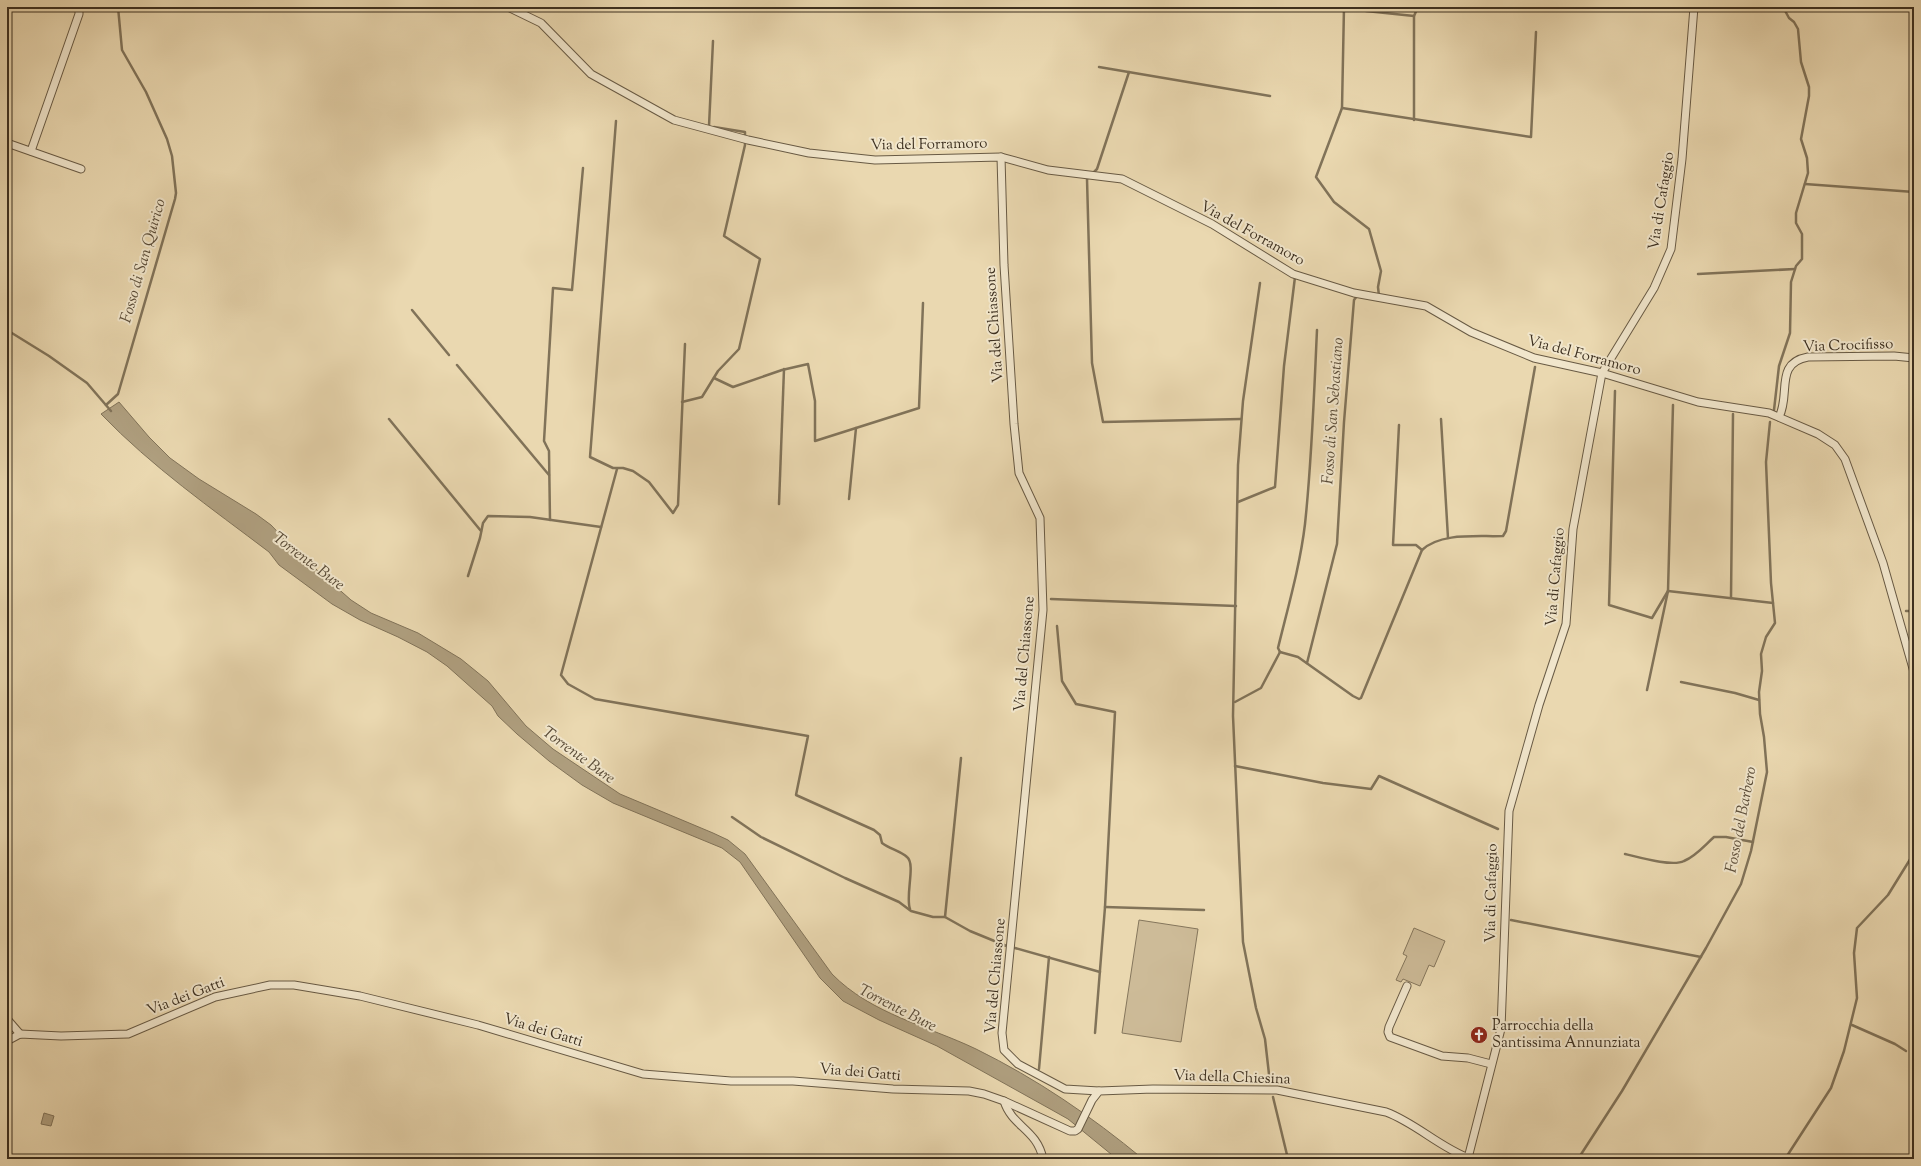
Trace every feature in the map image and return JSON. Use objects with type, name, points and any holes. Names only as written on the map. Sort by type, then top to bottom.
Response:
[{"type":"street","name":"Via del Forramoro","points":[[508,7],[541,23],[591,74],[674,120],[748,140],[809,153],[875,160],[1001,157],[1048,170],[1122,179],[1212,224],[1293,274],[1354,293],[1426,306],[1471,332],[1534,358],[1602,372],[1698,402],[1762,412],[1779,417],[1822,436],[1835,445],[1845,459],[1883,563],[1914,672]]},
{"type":"street","name":"Via di Cafaggio","points":[[1470,1159],[1501,1026],[1508,815],[1516,783],[1566,624],[1573,529],[1602,372],[1654,288],[1671,249],[1682,159],[1694,7]]},
{"type":"street","points":[[31,151],[79,10]]},
{"type":"street","points":[[7,143],[81,169]]},
{"type":"street","name":"Via del Chiassone","points":[[1001,157],[1004,265],[1019,473],[1040,518],[1043,572],[1043,610],[1002,1033],[1004,1050],[1018,1064],[1065,1089],[1099,1091]]},
{"type":"street","name":"Via Crocifisso","points":[[1779,417],[1785,397],[1786,376],[1790,366],[1798,360],[1808,358],[1894,356],[1914,358]]},
{"type":"street","name":"Via dei Gatti","points":[[20,1034],[61,1036],[128,1034],[215,997],[270,985],[294,984],[360,996],[478,1025],[643,1074],[731,1081],[798,1081],[893,1089],[984,1094],[1004,1101],[1070,1131],[1078,1129],[1092,1100],[1099,1091]]},
{"type":"street","points":[[1407,986],[1390,1025],[1388,1032],[1390,1037],[1442,1056],[1468,1058],[1492,1064]]},
{"type":"street","points":[[7,1019],[20,1034],[7,1041]]},
{"type":"street","name":"Via della Chiesina","points":[[1099,1091],[1154,1089],[1284,1091],[1386,1112],[1401,1118],[1450,1149],[1470,1159]]},
{"type":"street","points":[[1004,1101],[1011,1116],[1036,1140],[1043,1159]]},
{"type":"shaded area","points":[[119,402],[149,437],[170,458],[199,479],[271,525],[300,555],[351,600],[371,613],[418,633],[461,659],[488,681],[526,726],[553,749],[620,794],[728,840],[745,854],[832,974],[847,988],[882,1009],[976,1049],[1021,1073],[1083,1113],[1143,1159],[1117,1159],[1068,1119],[937,1046],[879,1020],[843,1001],[820,978],[740,862],[722,848],[613,803],[582,785],[549,761],[517,734],[498,716],[492,706],[447,666],[427,652],[360,620],[332,604],[279,565],[269,552],[161,469],[101,414]]},
{"type":"shaded area","points":[[1139,920],[1198,929],[1181,1042],[1122,1033]]},
{"type":"shaded area","points":[[1414,928],[1445,941],[1434,967],[1429,965],[1420,986],[1403,979],[1401,982],[1396,980],[1407,956],[1403,954]]},
{"type":"shaded area","points":[[44,1113],[54,1116],[51,1126],[41,1124]]},
{"type":"waterway","name":"Fosso di San Quirico","points":[[106,405],[118,394],[176,193],[172,156],[167,139],[146,92],[122,50],[118,7]]},
{"type":"waterway","name":"Fosso di San Sebastiano","points":[[1344,7],[1342,108],[1316,177],[1334,202],[1369,229],[1381,271],[1378,287],[1379,296]]},
{"type":"waterway","points":[[1367,7],[1366,11],[1414,16]]},
{"type":"waterway","points":[[1414,120],[1414,16],[1418,7]]},
{"type":"waterway","name":"Fosso del Barbero","points":[[1774,410],[1779,366],[1790,333],[1791,282],[1796,266],[1802,259],[1802,234],[1796,223],[1796,213],[1808,173],[1807,158],[1801,139],[1809,96],[1809,87],[1801,62],[1798,29],[1794,22],[1789,18],[1783,7]]},
{"type":"waterway","points":[[1342,108],[1531,137],[1536,32]]},
{"type":"waterway","points":[[709,126],[713,41]]},
{"type":"waterway","points":[[1099,67],[1270,96]]},
{"type":"waterway","points":[[1129,72],[1097,169],[1087,179],[1092,363],[1103,422],[1241,419]]},
{"type":"waterway","points":[[616,121],[590,457],[613,468],[623,468],[633,471],[649,482],[673,513],[678,505],[685,344]]},
{"type":"waterway","points":[[682,402],[702,397],[718,371],[739,349],[760,259],[724,236],[745,145],[745,132],[714,127]]},
{"type":"waterway","points":[[550,520],[549,451],[544,441],[553,288],[572,290],[583,168]]},
{"type":"waterway","points":[[1805,184],[1914,192]]},
{"type":"waterway","points":[[1698,274],[1795,269]]},
{"type":"waterway","points":[[1238,502],[1275,487],[1284,366],[1295,277]]},
{"type":"waterway","points":[[1260,283],[1243,401],[1238,465],[1233,716],[1243,942],[1256,1008],[1265,1039],[1270,1083]]},
{"type":"waterway","name":"Fosso di San Sebastiano","points":[[1307,663],[1337,544],[1344,422],[1354,300],[1357,296]]},
{"type":"waterway","points":[[714,378],[733,387],[782,370],[808,364],[815,401],[815,441],[919,408],[923,303]]},
{"type":"waterway","points":[[412,310],[449,355]]},
{"type":"waterway","name":"Torrente Bure","points":[[7,330],[49,356],[87,383],[111,411]]},
{"type":"waterway","points":[[1280,652],[1278,648],[1297,571],[1305,524],[1311,451],[1317,330]]},
{"type":"waterway","points":[[457,365],[549,475]]},
{"type":"waterway","points":[[1280,652],[1298,657],[1353,696],[1359,699],[1361,698],[1422,550],[1439,540],[1471,536],[1503,536],[1506,531],[1535,367]]},
{"type":"waterway","points":[[779,504],[784,369]]},
{"type":"waterway","points":[[1615,391],[1609,605],[1652,618],[1668,591]]},
{"type":"waterway","points":[[1647,690],[1668,591],[1673,405]]},
{"type":"waterway","points":[[1731,598],[1733,414]]},
{"type":"waterway","points":[[389,419],[481,531]]},
{"type":"waterway","points":[[1441,419],[1448,538]]},
{"type":"waterway","name":"Fosso del Barbero","points":[[1578,1159],[1622,1091],[1706,948],[1741,884],[1751,851],[1767,772],[1764,737],[1760,714],[1759,692],[1762,671],[1761,654],[1766,637],[1775,623],[1771,583],[1766,462],[1770,422]]},
{"type":"waterway","points":[[1399,425],[1393,545],[1416,545],[1422,550]]},
{"type":"waterway","points":[[849,499],[856,428]]},
{"type":"waterway","points":[[617,469],[561,675],[568,684],[595,699],[808,736],[796,795],[874,830],[880,835],[882,843],[907,857],[911,866],[909,896],[910,909]]},
{"type":"waterway","points":[[468,576],[483,523],[488,516],[530,517],[601,527]]},
{"type":"waterway","points":[[1668,591],[1773,603]]},
{"type":"waterway","points":[[1051,599],[1236,606]]},
{"type":"waterway","points":[[1906,611],[1914,611]]},
{"type":"waterway","points":[[1057,626],[1062,681],[1076,704],[1115,712],[1105,907],[1095,1033]]},
{"type":"waterway","name":"Fosso di San Sebastiano","points":[[1235,702],[1261,688],[1280,652]]},
{"type":"waterway","points":[[1681,682],[1735,693],[1759,700]]},
{"type":"waterway","points":[[945,917],[961,758]]},
{"type":"waterway","points":[[1235,766],[1323,783],[1371,789],[1379,776],[1498,829]]},
{"type":"waterway","points":[[732,817],[761,837],[845,878],[899,902],[911,911],[933,917],[945,917],[970,931],[1009,947]]},
{"type":"waterway","points":[[1625,854],[1655,861],[1679,863],[1692,856],[1714,837],[1726,837],[1753,842]]},
{"type":"waterway","points":[[1785,1159],[1831,1088],[1844,1051],[1857,998],[1854,953],[1857,928],[1888,895],[1914,853]]},
{"type":"waterway","points":[[1105,907],[1204,910]]},
{"type":"waterway","points":[[1511,920],[1701,957]]},
{"type":"waterway","points":[[1015,948],[1100,972]]},
{"type":"waterway","points":[[1039,1069],[1049,957]]},
{"type":"waterway","points":[[1852,1025],[1895,1044],[1906,1051]]},
{"type":"waterway","points":[[1273,1097],[1288,1159]]},
{"type":"place","name":"Parrocchia della Santissima Annunziata","points":[[1479,1035]]}]
